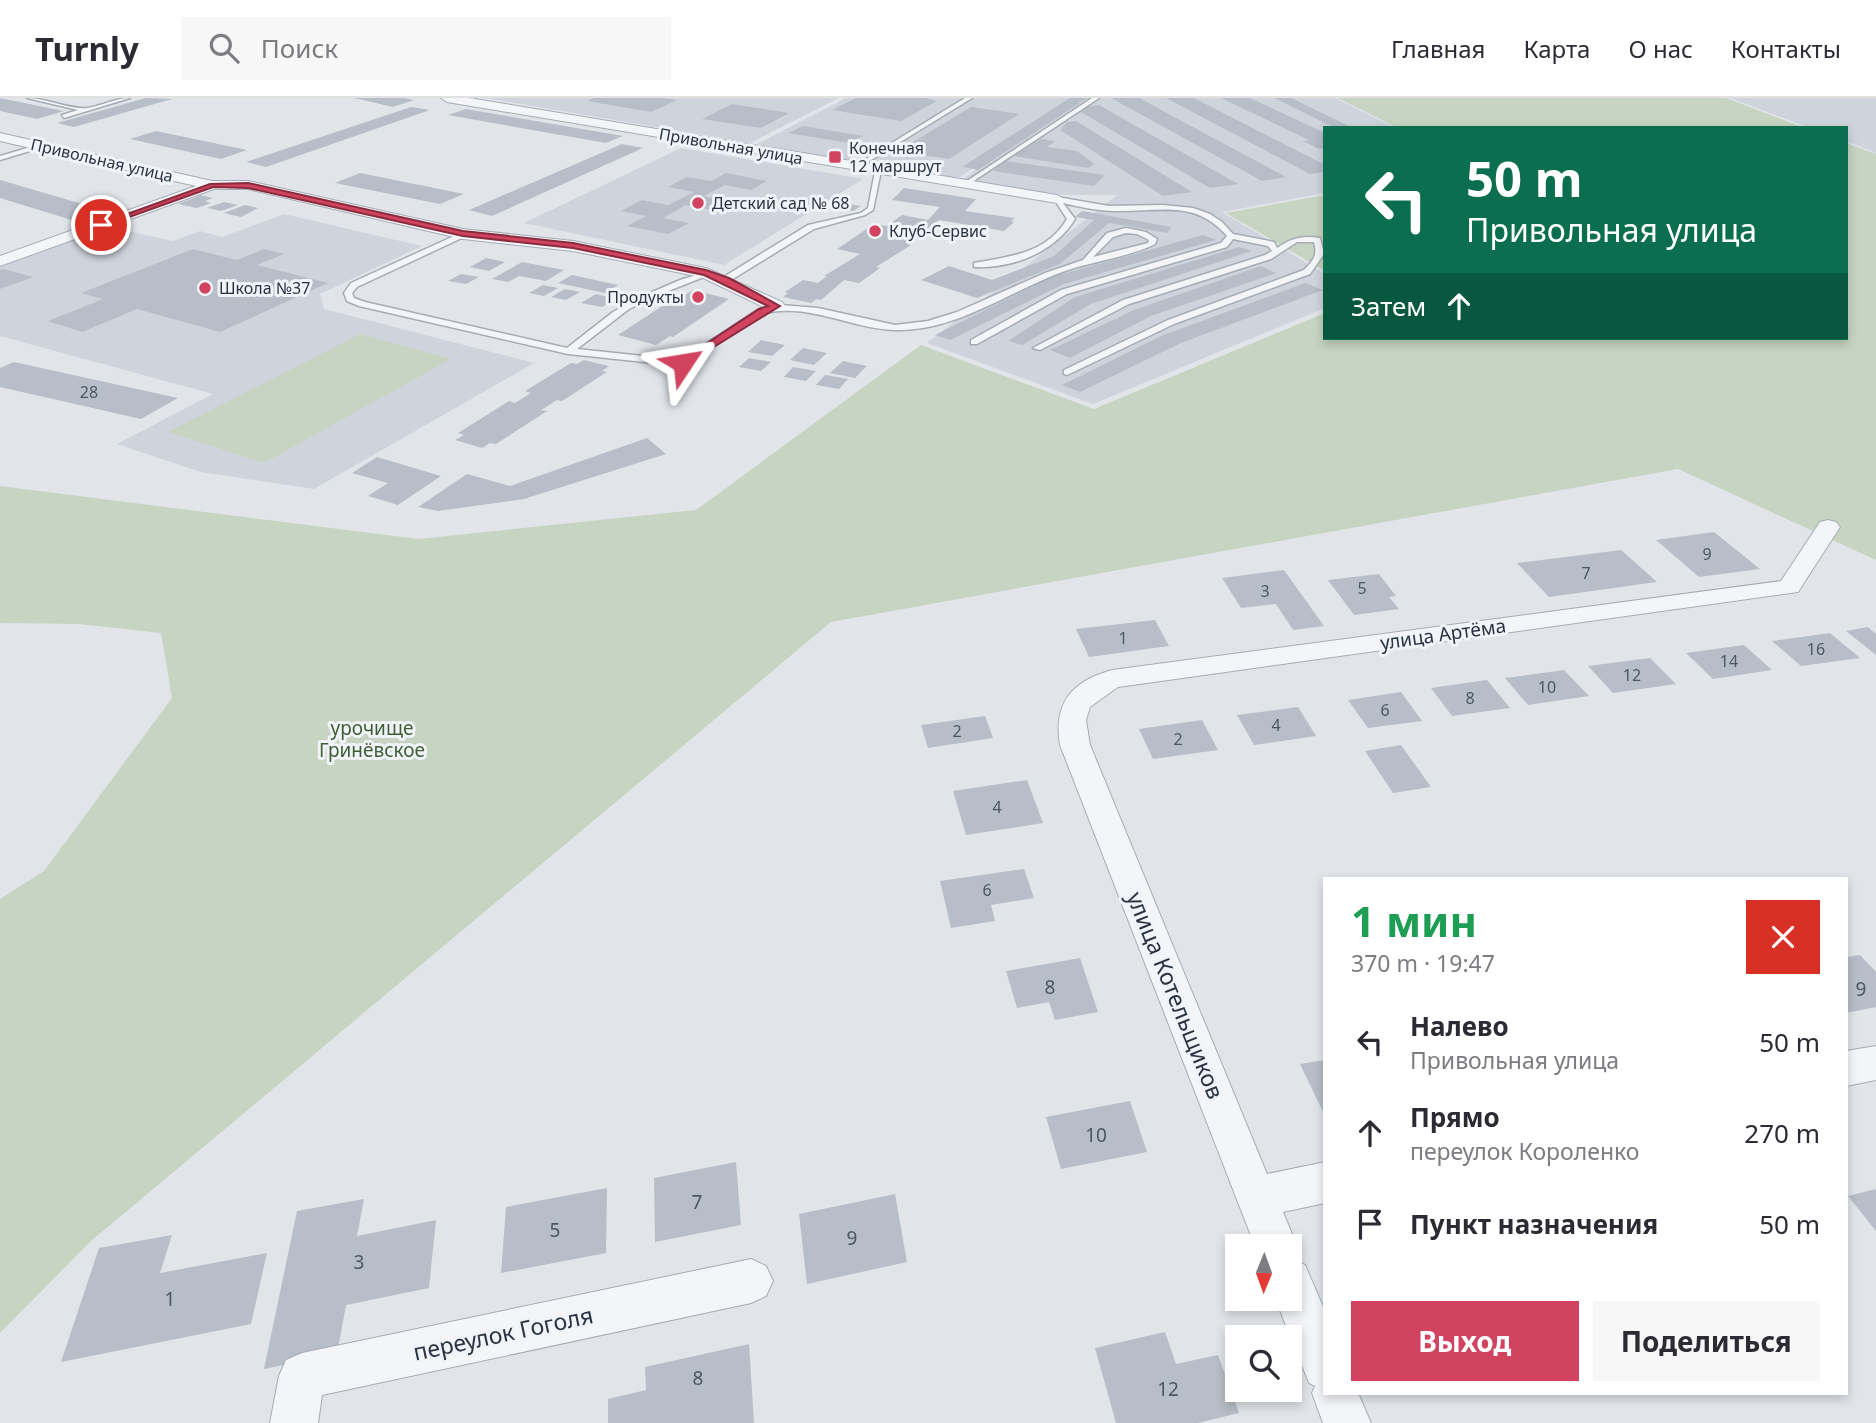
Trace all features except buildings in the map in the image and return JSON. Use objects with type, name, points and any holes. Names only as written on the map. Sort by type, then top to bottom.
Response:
[{"type":"street","name":"Привольная улица","points":[[447,98],[964,186],[1057,199]]},
{"type":"street","name":"Привольная улица","points":[[0,137],[212,185],[248,185],[463,234],[573,246],[706,273],[776,306]]},
{"type":"street","points":[[0,261],[212,185]]},
{"type":"street","name":"улица Артёма","points":[[1075,744],[1070,724],[1075,705],[1090,690],[1112,679],[1788,587],[1828,527]]},
{"type":"street","name":"улица Котельщиков","points":[[1075,744],[1271,1234]]},
{"type":"street","points":[[1848,1069],[1876,1063]]},
{"type":"street","points":[[1256,1196],[1323,1182]]},
{"type":"street","name":"переулок Гоголя","points":[[294,1423],[302,1376],[751,1281]]},
{"type":"street","points":[[1302,1309],[1323,1362]]},
{"type":"street","points":[[1336,1395],[1347,1423]]},
{"type":"lane","points":[[30,98],[85,110]]},
{"type":"lane","points":[[64,116],[127,98]]},
{"type":"lane","points":[[856,167],[969,98]]},
{"type":"lane","points":[[964,186],[1096,98]]},
{"type":"lane","points":[[0,158],[41,146]]},
{"type":"lane","points":[[725,280],[811,228],[863,214],[871,209],[878,171]]},
{"type":"lane","points":[[1057,199],[1084,206],[1114,209],[1178,206],[1213,217],[1231,236],[1271,244],[1276,252]]},
{"type":"lane","points":[[977,265],[1018,259],[1054,242],[1067,228],[1071,219],[1057,199]]},
{"type":"lane","points":[[463,234],[354,285],[348,293],[350,299],[568,351],[683,363],[762,311],[776,306],[794,307],[893,328],[934,323],[1086,261],[1151,244],[1153,239],[1135,231],[1121,231],[1110,235],[1086,261]]},
{"type":"lane","points":[[974,342],[1064,292],[1224,245],[1231,236]]},
{"type":"lane","points":[[1037,348],[1126,302],[1268,257],[1291,239],[1317,240],[1321,249],[1320,259],[1307,272],[1171,322],[1067,372]]},
{"type":"lane","points":[[568,351],[590,339],[616,314],[666,288],[706,273]]},
{"type":"shaded area","points":[[486,98],[839,98],[750,143]]},
{"type":"shaded area","points":[[846,98],[1074,98],[957,179],[757,144]]},
{"type":"shaded area","points":[[1082,98],[1335,98],[1392,126],[1323,126],[1323,193],[1222,212],[1323,273],[1323,309],[1093,404],[927,343],[1117,195],[1058,195],[961,180]]},
{"type":"shaded area","points":[[1730,98],[1876,98],[1876,153],[1848,142],[1848,126],[1805,126]]},
{"type":"shaded area","points":[[681,148],[863,179],[724,265],[524,223]]},
{"type":"shaded area","points":[[284,214],[422,246],[320,294],[324,309],[534,363],[314,489],[201,472],[117,444],[213,394],[0,336],[0,267],[107,227],[173,241],[200,231],[222,237]]},
{"type":"green space","points":[[1338,98],[1726,98],[1800,126],[1394,126]]},
{"type":"green space","name":"урочище Гринёвское","points":[[1848,144],[1876,154],[1876,560],[1678,469],[831,622],[91,1241],[0,1333],[0,899],[44,871],[172,698],[161,633],[79,624],[0,623],[0,486],[418,539],[696,510],[921,345],[1094,409],[1323,314],[1323,340],[1848,340]]},
{"type":"green space","points":[[1323,195],[1323,270],[1226,213]]},
{"type":"green space","points":[[360,334],[451,359],[264,463],[168,432]]},
{"type":"place","name":"Конечная 12 маршрут","points":[[835,157]]},
{"type":"place","name":"Детский сад № 68","points":[[698,203]]},
{"type":"place","name":"Клуб-Сервис","points":[[875,231]]},
{"type":"place","name":"Школа №37","points":[[205,288]]},
{"type":"place","name":"Продукты","points":[[698,297]]},
{"type":"route","points":[[101,225],[212,185],[248,185],[463,234],[573,246],[706,273],[776,306],[762,311],[683,363]]}]
